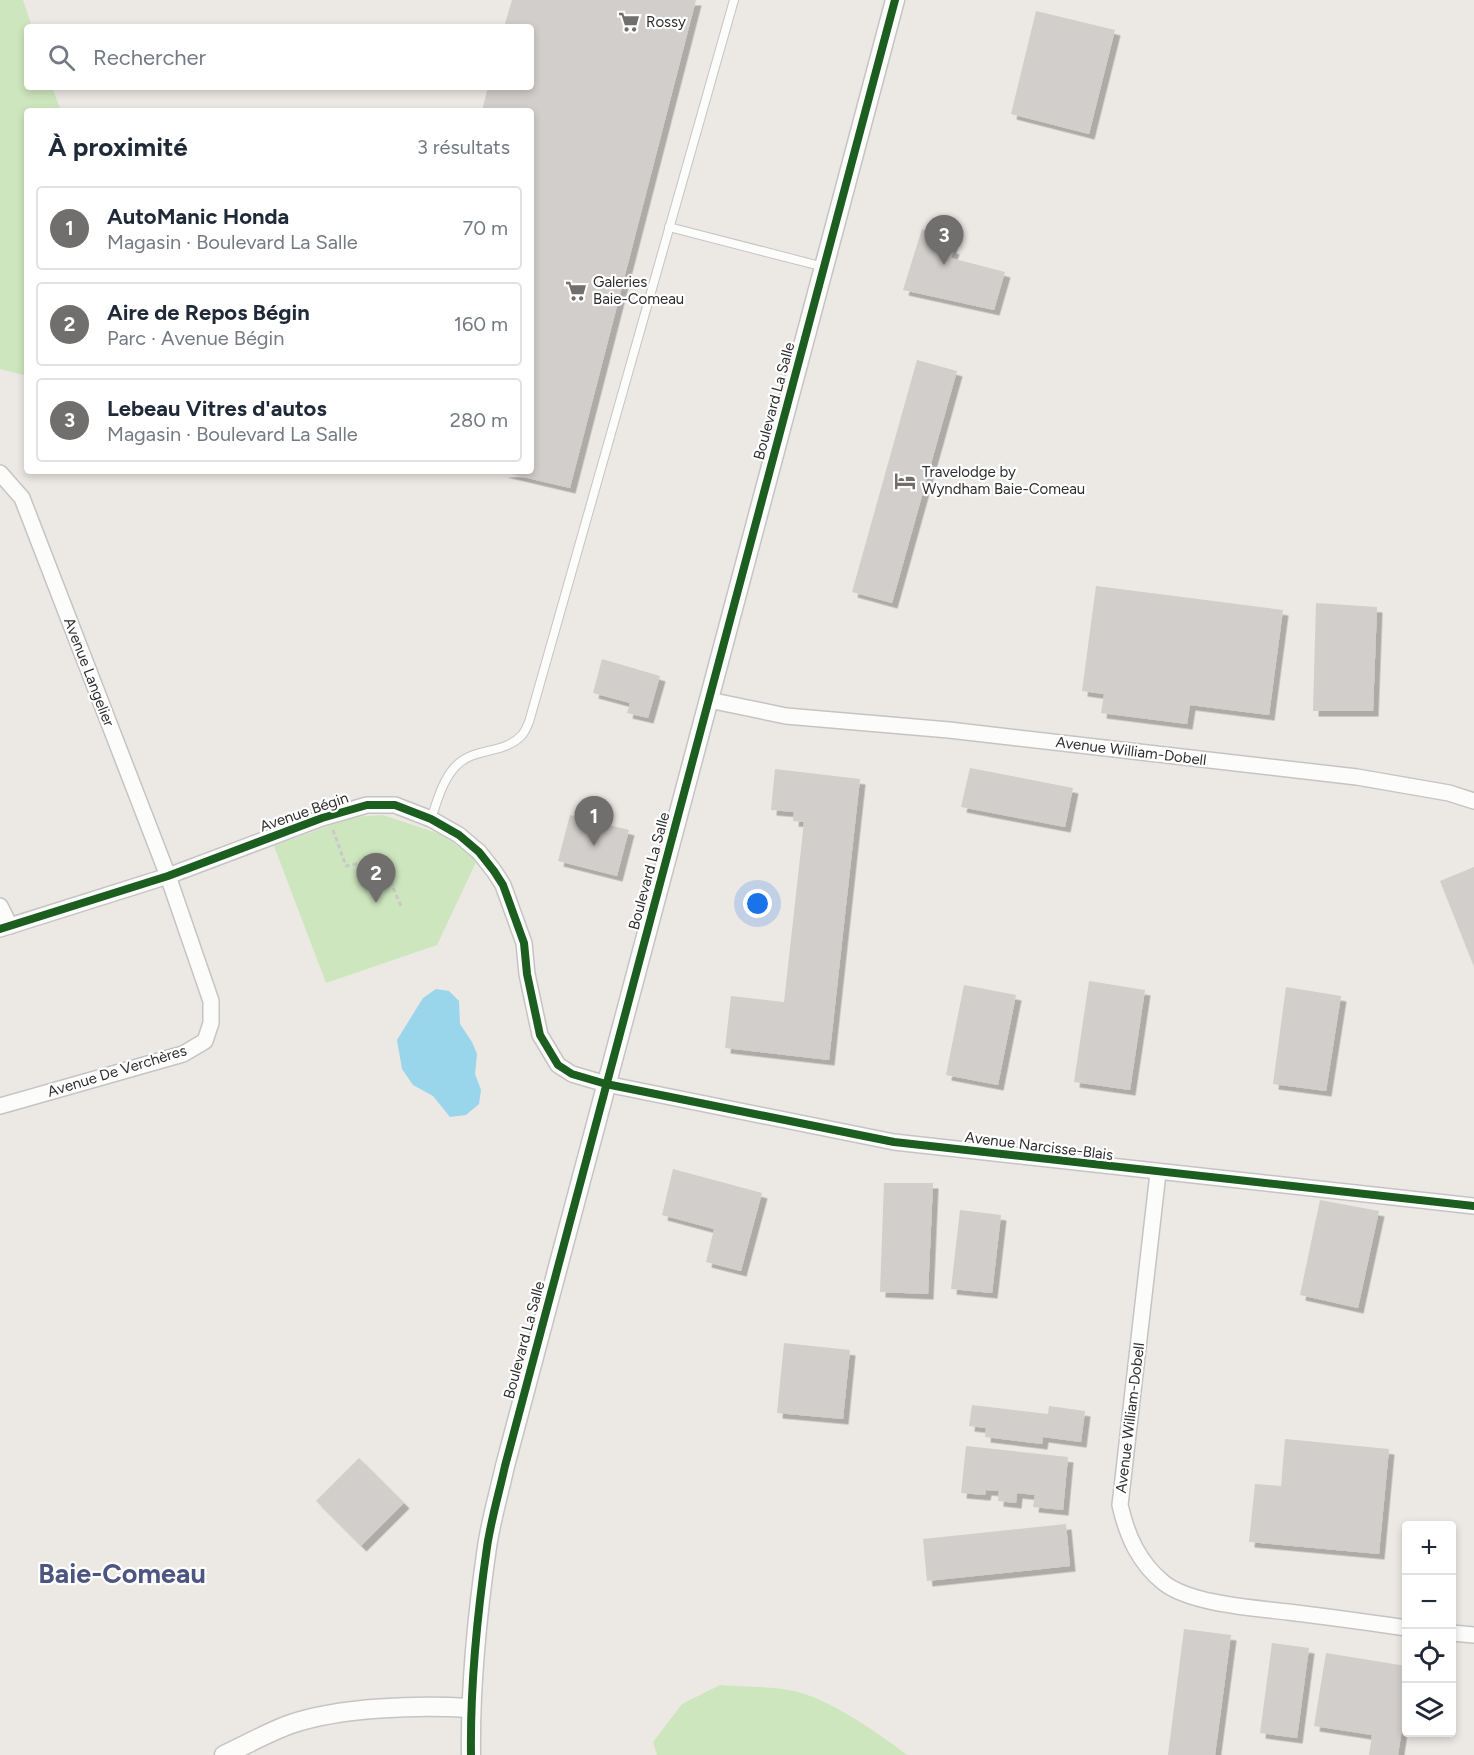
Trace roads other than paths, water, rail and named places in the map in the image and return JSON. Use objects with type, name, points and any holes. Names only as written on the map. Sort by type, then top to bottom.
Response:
[{"type":"street","name":"Boulevard La Salle","points":[[471,1755],[470,1708],[478,1615],[488,1545],[505,1466],[895,0]]},
{"type":"street","name":"Avenue Langelier","points":[[0,474],[22,498],[168,876]]},
{"type":"street","name":"Avenue William-Dobell","points":[[709,700],[786,716],[949,730],[1357,777],[1449,793],[1474,801]]},
{"type":"street","name":"Avenue Bégin","points":[[5,927],[168,876],[327,816],[367,805],[395,805],[431,819],[459,835],[479,852],[503,885],[524,943],[540,1035],[558,1065],[572,1074],[606,1084]]},
{"type":"street","name":"Avenue De Verchères","points":[[0,1106],[183,1054],[205,1041],[211,1023],[211,1001],[168,876]]},
{"type":"street","points":[[0,906],[5,927]]},
{"type":"street","name":"Avenue Narcisse-Blais","points":[[606,1084],[894,1142],[1158,1173],[1474,1206]]},
{"type":"street","name":"Avenue William-Dobell","points":[[1158,1173],[1120,1505],[1125,1526],[1134,1547],[1147,1567],[1166,1585],[1207,1600],[1402,1627]]},
{"type":"street","points":[[1456,1633],[1474,1635]]},
{"type":"street","points":[[224,1755],[291,1724],[335,1714],[438,1706],[470,1708]]},
{"type":"lane","points":[[431,819],[443,787],[455,767],[466,758],[506,746],[522,735],[529,722],[734,0]]},
{"type":"lane","points":[[669,227],[824,267]]},
{"type":"water","points":[[436,989],[449,991],[459,1001],[460,1024],[477,1054],[475,1074],[481,1090],[479,1104],[466,1115],[450,1117],[433,1096],[413,1085],[402,1069],[397,1040],[423,998]]},
{"type":"place","name":"Rossy","points":[[629,22]]},
{"type":"place","name":"Lebeau Vitres d'autos","points":[[944,265]]},
{"type":"place","name":"Galeries Baie-Comeau","points":[[576,291]]},
{"type":"place","name":"Travelodge by Wyndham Baie-Comeau","points":[[905,481]]},
{"type":"place","name":"AutoManic Honda","points":[[594,846]]},
{"type":"place","name":"Aire de Repos Bégin","points":[[376,903]]},
{"type":"district","name":"Baie-Comeau","points":[[122,1574]]}]
